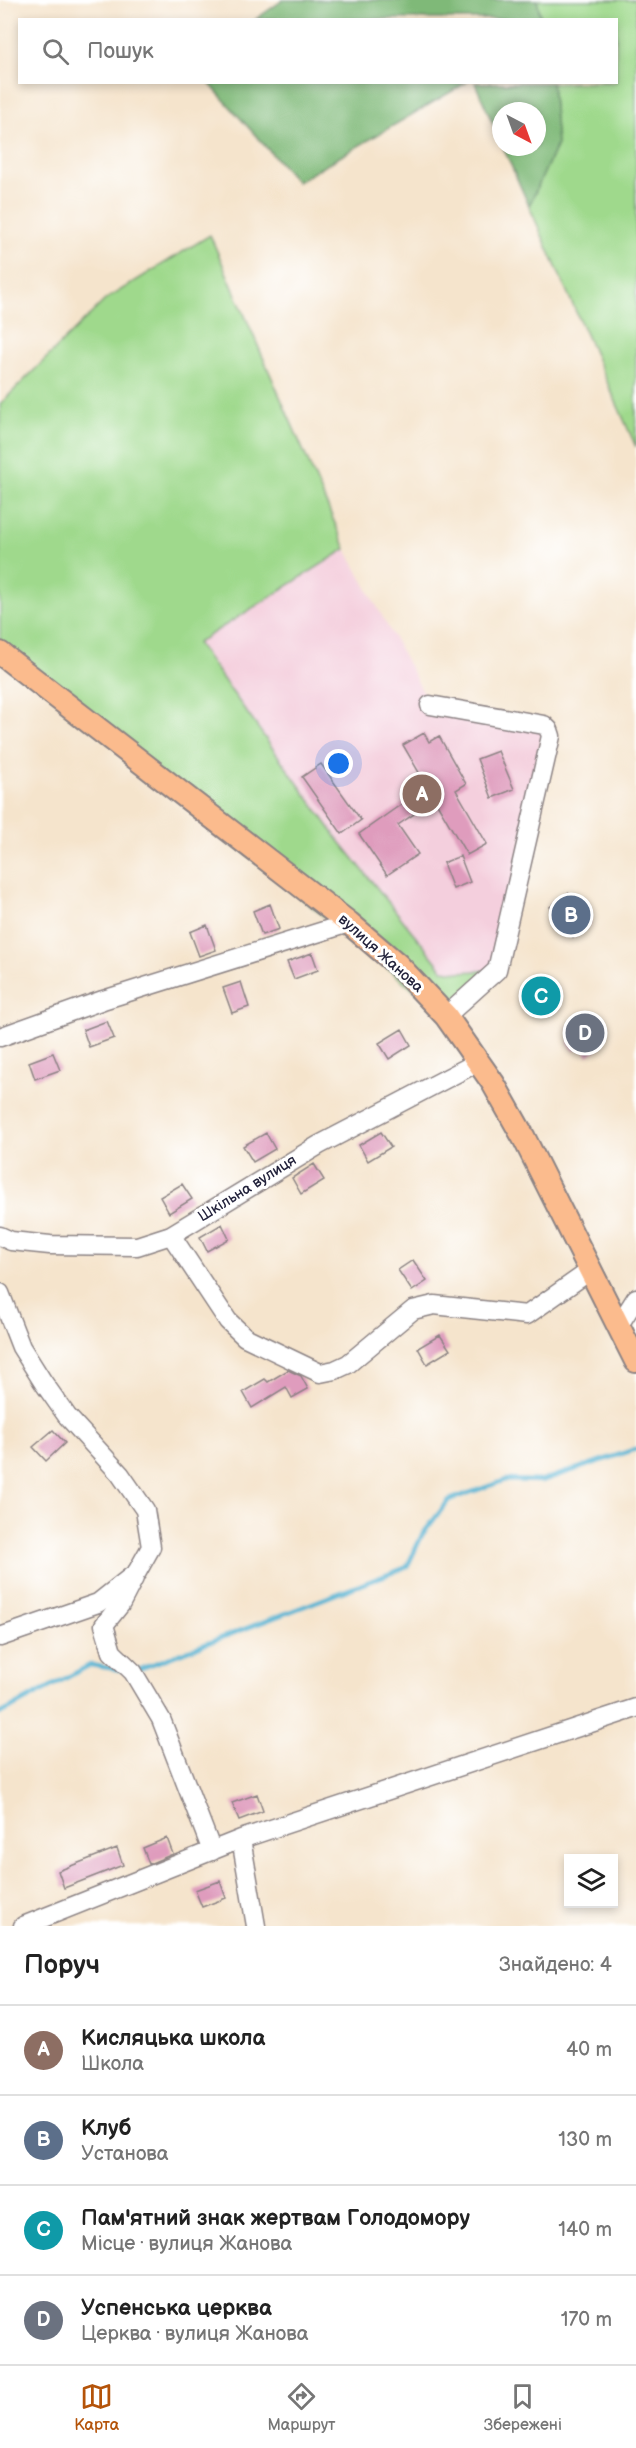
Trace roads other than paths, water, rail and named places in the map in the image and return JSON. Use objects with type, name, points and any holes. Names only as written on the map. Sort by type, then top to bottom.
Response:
[{"type":"main road","name":"вулиця Жанова","points":[[0,653],[349,923],[397,964],[446,1016],[478,1062],[524,1138],[636,1361]]},
{"type":"street","points":[[430,705],[544,725],[551,733],[497,970],[446,1016]]},
{"type":"street","points":[[0,1037],[103,1000],[349,923]]},
{"type":"street","name":"Шкільна вулиця","points":[[0,1236],[11,1241],[50,1245],[137,1246],[171,1235],[319,1145],[478,1062]]},
{"type":"street","points":[[171,1235],[228,1321],[244,1337],[320,1373],[348,1364],[413,1310],[434,1305],[527,1316],[591,1270]]},
{"type":"street","points":[[0,1293],[21,1347],[43,1382],[67,1416],[120,1474],[145,1510],[151,1547],[120,1605],[104,1625],[112,1652],[133,1672],[161,1719],[212,1851]]},
{"type":"street","points":[[619,1325],[636,1298]]},
{"type":"street","points":[[0,1637],[98,1603],[136,1574]]},
{"type":"street","points":[[23,1926],[241,1839],[636,1708]]},
{"type":"street","points":[[241,1839],[256,1926]]},
{"type":"waterway","points":[[137,1670],[407,1567],[422,1535],[449,1500],[506,1480],[541,1481],[636,1449]]},
{"type":"waterway","points":[[0,1714],[90,1665],[122,1670]]},
{"type":"place","name":"Кисляцька школа","points":[[422,794]]},
{"type":"place","name":"Клуб","points":[[571,915]]},
{"type":"place","name":"Пам'ятний знак жертвам Голодомору","points":[[541,996]]},
{"type":"place","name":"Успенська церква","points":[[585,1033]]}]
